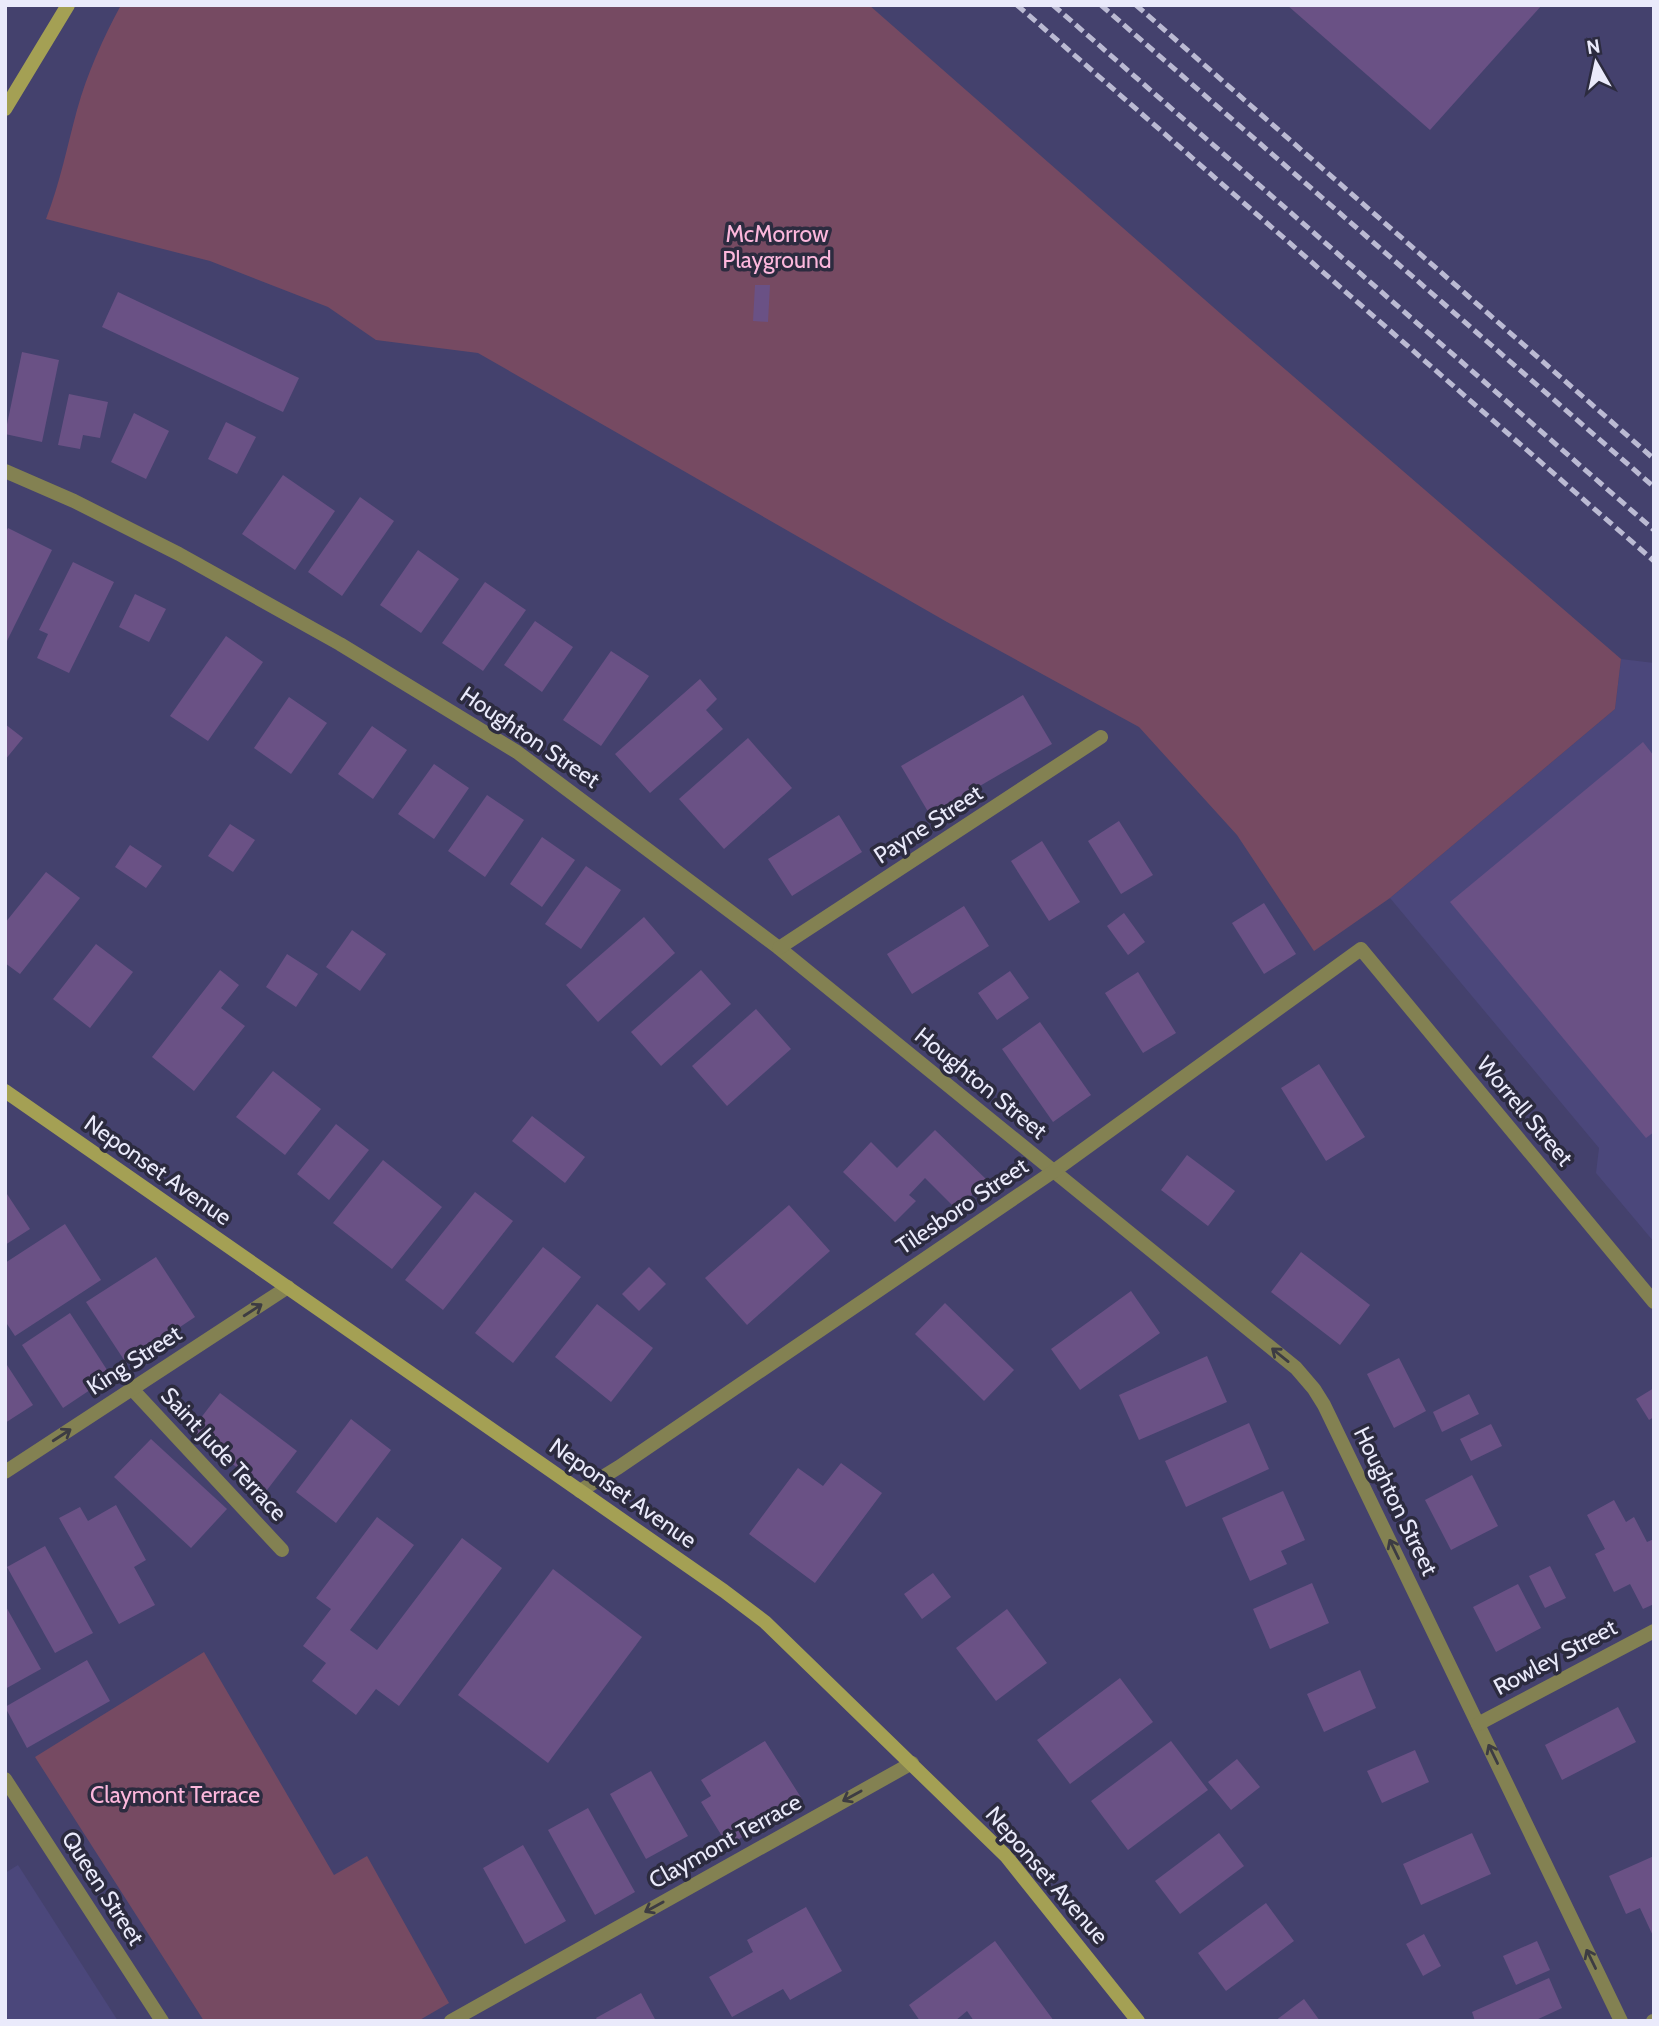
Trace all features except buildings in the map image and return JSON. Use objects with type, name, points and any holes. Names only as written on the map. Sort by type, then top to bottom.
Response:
[{"type":"main road","points":[[5,109],[68,5]]},
{"type":"main road","name":"Neponset Avenue","points":[[5,1091],[765,1622],[1006,1856],[1138,2021]]},
{"type":"street","name":"Houghton Street","points":[[5,471],[74,501],[179,554],[329,637],[424,694],[552,777],[779,948],[1306,1378],[1324,1405],[1621,2021]]},
{"type":"street","name":"Payne Street","points":[[779,948],[1101,737]]},
{"type":"street","name":"Tilesboro Street","points":[[580,1491],[1054,1171],[1361,949]]},
{"type":"street","name":"Worrell Street","points":[[1361,949],[1654,1303]]},
{"type":"street","name":"King Street","points":[[5,1472],[288,1287]]},
{"type":"street","name":"Saint Jude Terrace","points":[[132,1389],[282,1550]]},
{"type":"street","name":"Rowley Street","points":[[1478,1724],[1654,1631]]},
{"type":"street","name":"Claymont Terrace","points":[[451,2021],[912,1763]]},
{"type":"street","name":"Queen Street","points":[[5,1779],[162,2021]]},
{"type":"shaded area","points":[[1621,659],[1654,663],[1654,1242],[1596,1173],[1599,1148],[1390,898],[1615,709]]},
{"type":"shaded area","points":[[18,1865],[118,2021],[5,2021],[5,1873]]},
{"type":"green space","name":"McMorrow Playground","points":[[121,5],[869,5],[1229,321],[1621,659],[1615,709],[1390,898],[1314,951],[1237,835],[1139,727],[947,622],[478,353],[376,340],[328,307],[210,261],[46,219],[86,83]]},
{"type":"green space","name":"Claymont Terrace","points":[[204,1652],[334,1875],[367,1856],[449,2003],[418,2021],[204,2021],[35,1757]]},
{"type":"railway","points":[[1017,5],[1654,561]]},
{"type":"railway","points":[[1053,5],[1654,530]]},
{"type":"railway","points":[[1101,5],[1654,487]]},
{"type":"railway","points":[[1136,5],[1654,459]]}]
